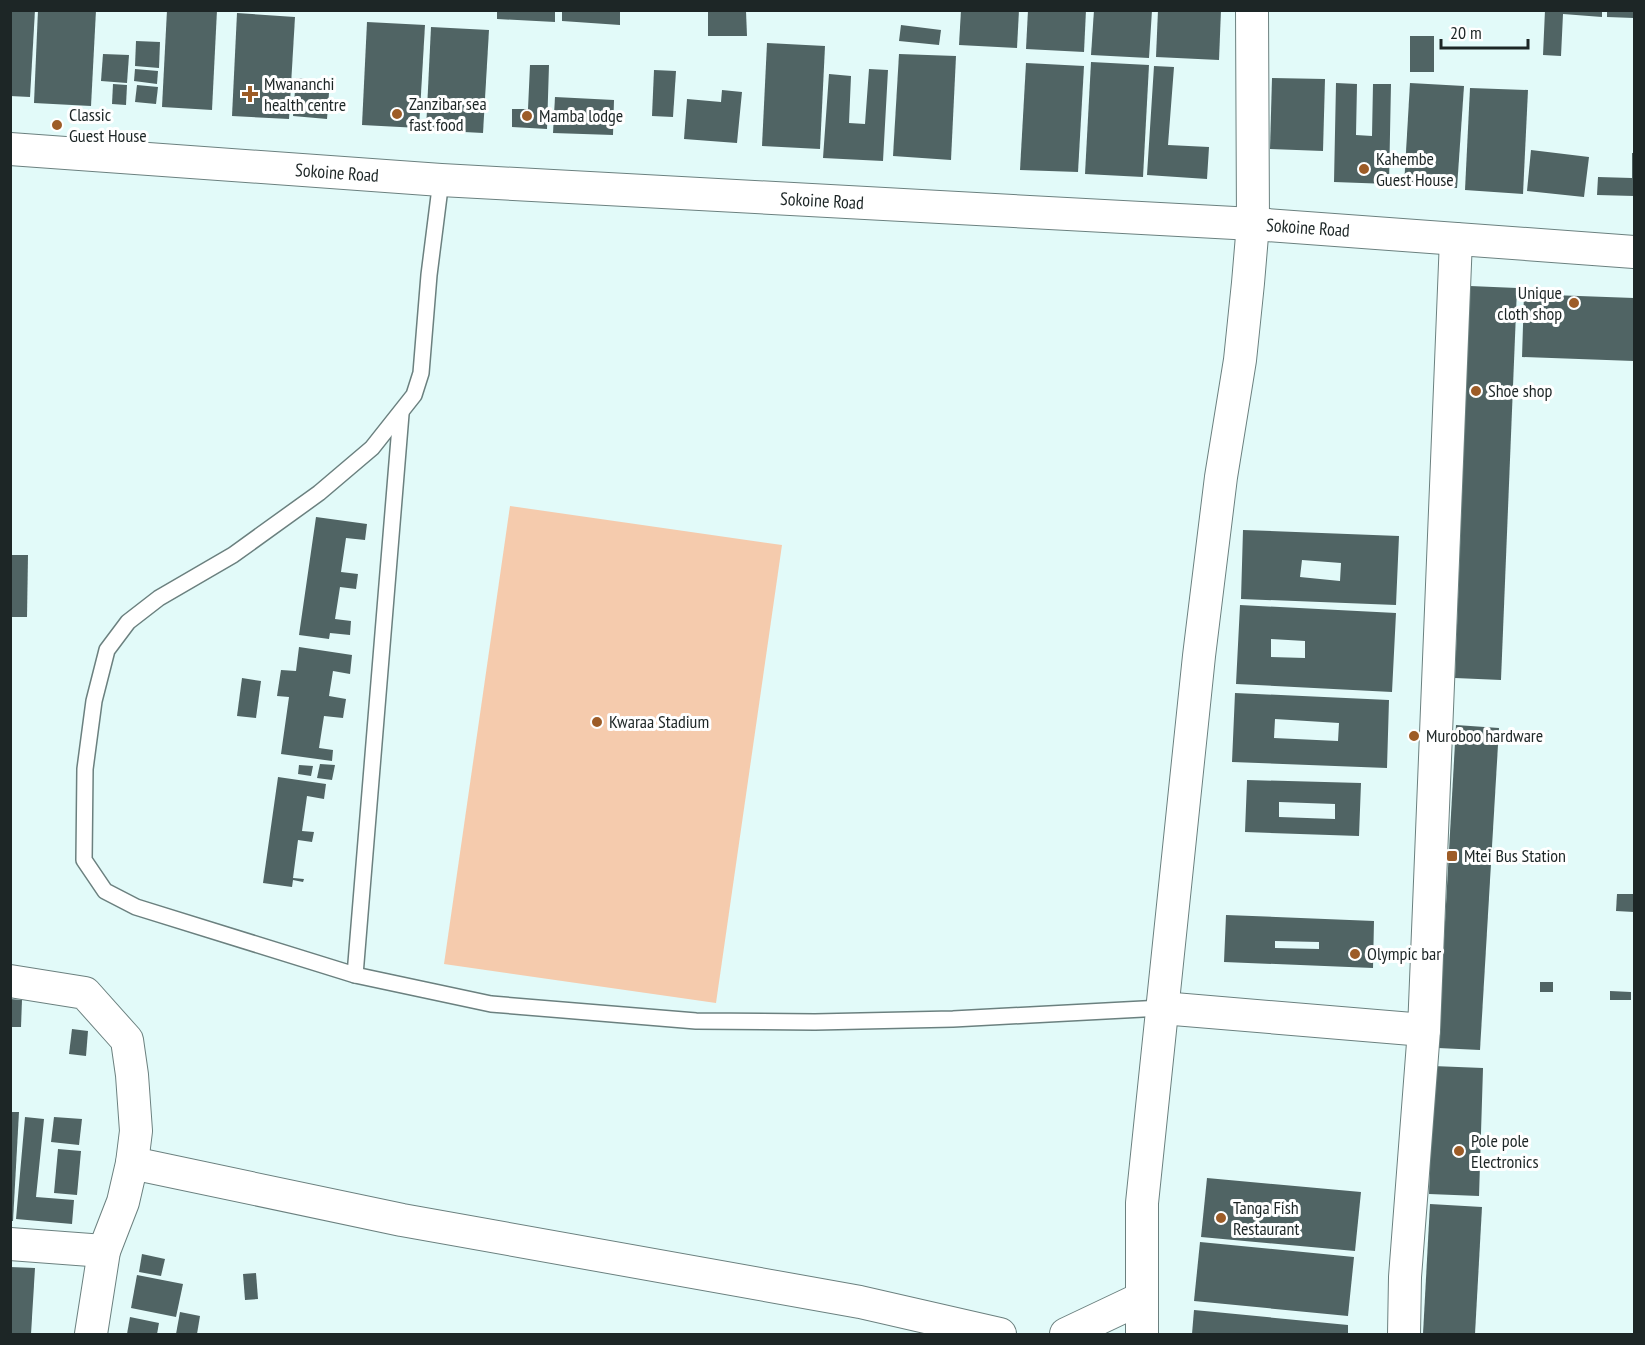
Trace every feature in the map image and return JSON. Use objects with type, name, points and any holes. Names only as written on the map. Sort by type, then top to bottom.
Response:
[{"type":"street","points":[[1142,1335],[1142,1203],[1199,656],[1221,477],[1240,360],[1253,224],[1252,10]]},
{"type":"street","name":"Sokoine Road","points":[[10,149],[441,180],[1253,224],[1635,252]]},
{"type":"street","points":[[1404,1335],[1405,1277],[1424,1030],[1456,239]]},
{"type":"street","points":[[10,981],[85,993],[126,1040],[132,1075],[136,1131],[132,1163],[123,1202],[104,1251],[91,1335]]},
{"type":"street","points":[[1162,1008],[1424,1030]]},
{"type":"street","points":[[132,1163],[402,1220],[860,1302],[1000,1335]]},
{"type":"street","points":[[10,1244],[104,1251]]},
{"type":"street","points":[[1066,1335],[1142,1298]]},
{"type":"lane","points":[[441,180],[429,275],[421,373],[414,395],[401,414],[372,448],[319,492],[233,555],[159,598],[128,622],[107,650],[94,701],[85,769],[84,860],[105,891],[136,907],[355,975],[491,1004],[696,1021],[815,1022],[952,1019],[1162,1008]]},
{"type":"lane","points":[[355,975],[401,414]]},
{"type":"shaded area","points":[[510,506],[782,545],[716,1003],[444,964]]},
{"type":"building","points":[[10,10],[35,10],[30,97],[10,96]]},
{"type":"building","points":[[38,10],[96,10],[91,106],[34,103]]},
{"type":"building","points":[[167,10],[217,10],[212,110],[162,107]]},
{"type":"building","points":[[497,10],[555,10],[555,22],[497,19]]},
{"type":"building","points":[[562,10],[620,10],[620,25],[562,21]]},
{"type":"building","points":[[708,10],[746,11],[747,36],[708,36]]},
{"type":"building","points":[[961,10],[1019,10],[1017,48],[959,45]]},
{"type":"building","points":[[1028,10],[1086,10],[1084,52],[1026,49]]},
{"type":"building","points":[[1094,10],[1152,10],[1149,58],[1091,55]]},
{"type":"building","points":[[1158,10],[1221,10],[1219,60],[1156,57]]},
{"type":"building","points":[[1545,10],[1602,10],[1602,17],[1563,14],[1561,56],[1543,55]]},
{"type":"building","points":[[1607,10],[1634,10],[1634,18],[1607,17]]},
{"type":"building","points":[[237,13],[295,17],[289,119],[232,116]]},
{"type":"building","points":[[367,22],[425,25],[419,128],[362,125]]},
{"type":"building","points":[[901,25],[941,30],[939,45],[899,41]]},
{"type":"building","points":[[431,27],[489,30],[483,133],[426,130]]},
{"type":"building","points":[[1410,36],[1434,36],[1434,72],[1410,72]]},
{"type":"building","points":[[136,41],[160,42],[159,68],[135,66]]},
{"type":"building","points":[[767,43],[825,46],[820,149],[762,146]]},
{"type":"building","points":[[103,54],[129,55],[127,83],[101,81]]},
{"type":"building","points":[[899,54],[956,56],[951,160],[893,156]]},
{"type":"building","points":[[1091,62],[1149,65],[1143,177],[1085,174]]},
{"type":"building","points":[[1026,63],[1084,66],[1078,172],[1020,170]]},
{"type":"building","points":[[530,65],[549,65],[547,129],[512,127],[512,109],[528,109]]},
{"type":"building","points":[[1154,66],[1174,67],[1168,145],[1209,147],[1207,179],[1147,175]]},
{"type":"building","points":[[135,69],[158,71],[157,84],[134,81]]},
{"type":"building","points":[[869,69],[888,70],[883,161],[823,158],[829,74],[851,76],[849,123],[865,124]]},
{"type":"building","points":[[654,70],[676,71],[673,117],[652,116]]},
{"type":"building","points":[[296,78],[315,80],[314,92],[329,93],[327,119],[293,116]]},
{"type":"building","points":[[1272,78],[1325,79],[1323,151],[1270,149]]},
{"type":"building","points":[[1336,83],[1357,84],[1356,135],[1372,136],[1373,84],[1391,84],[1389,184],[1334,182]]},
{"type":"building","points":[[1410,83],[1464,86],[1457,188],[1404,186]]},
{"type":"building","points":[[113,84],[127,85],[126,105],[112,104]]},
{"type":"building","points":[[137,85],[158,87],[156,104],[135,102]]},
{"type":"building","points":[[1470,88],[1528,90],[1523,194],[1465,190]]},
{"type":"building","points":[[722,90],[742,92],[737,143],[684,139],[687,99],[721,102]]},
{"type":"building","points":[[555,97],[614,100],[613,135],[553,133]]},
{"type":"building","points":[[1531,150],[1589,157],[1584,197],[1527,191]]},
{"type":"building","points":[[1632,153],[1634,153],[1634,196],[1597,195],[1598,177],[1632,178]]},
{"type":"building","points":[[1470,286],[1517,288],[1501,680],[1455,678]]},
{"type":"building","points":[[1524,294],[1634,298],[1634,361],[1522,357]]},
{"type":"building","points":[[316,517],[367,524],[365,540],[346,538],[341,572],[358,574],[356,589],[340,587],[335,619],[351,621],[350,635],[330,633],[329,639],[299,635]]},
{"type":"building","points":[[1243,530],[1399,536],[1396,605],[1241,599]],"holes":[[[1302,560],[1341,563],[1340,581],[1300,577]]]},
{"type":"building","points":[[10,555],[28,555],[27,617],[10,617]]},
{"type":"building","points":[[1240,605],[1396,613],[1392,692],[1236,684]],"holes":[[[1271,639],[1305,641],[1305,658],[1271,657]]]},
{"type":"building","points":[[299,647],[352,655],[350,674],[333,671],[329,696],[346,699],[343,718],[324,716],[319,748],[333,750],[332,761],[281,754],[289,697],[277,696],[281,670],[296,671]]},
{"type":"building","points":[[242,678],[261,681],[256,718],[237,716]]},
{"type":"building","points":[[1235,693],[1389,700],[1387,768],[1232,762]],"holes":[[[1275,719],[1339,723],[1338,741],[1274,738]]]},
{"type":"building","points":[[1456,725],[1499,728],[1480,1050],[1438,1048]]},
{"type":"building","points":[[320,764],[335,765],[332,780],[317,778]]},
{"type":"building","points":[[299,765],[313,766],[311,776],[298,774]]},
{"type":"building","points":[[278,777],[326,784],[324,799],[307,796],[302,831],[314,832],[312,842],[298,840],[293,878],[304,879],[303,882],[293,880],[292,887],[263,883]]},
{"type":"building","points":[[1247,780],[1361,783],[1359,836],[1245,832]],"holes":[[[1279,802],[1335,804],[1335,819],[1279,817]]]},
{"type":"building","points":[[1617,894],[1634,894],[1634,912],[1616,911]]},
{"type":"building","points":[[1226,915],[1374,921],[1373,968],[1224,962]],"holes":[[[1275,941],[1319,942],[1319,949],[1275,948]]]},
{"type":"building","points":[[1540,982],[1553,982],[1553,992],[1540,992]]},
{"type":"building","points":[[1610,991],[1631,992],[1631,1000],[1610,1000]]},
{"type":"building","points":[[10,999],[22,1000],[21,1027],[10,1027]]},
{"type":"building","points":[[72,1029],[88,1031],[86,1056],[69,1054]]},
{"type":"building","points":[[1433,1066],[1483,1068],[1479,1196],[1429,1194]]},
{"type":"building","points":[[10,1112],[19,1112],[13,1221],[10,1221]]},
{"type":"building","points":[[25,1117],[44,1119],[36,1197],[74,1200],[72,1224],[16,1219]]},
{"type":"building","points":[[54,1117],[82,1119],[79,1145],[51,1142]]},
{"type":"building","points":[[58,1149],[81,1151],[77,1195],[54,1193]]},
{"type":"building","points":[[1207,1178],[1361,1192],[1355,1251],[1201,1237]]},
{"type":"building","points":[[1430,1204],[1482,1207],[1475,1334],[1423,1334]]},
{"type":"building","points":[[1200,1242],[1354,1257],[1348,1316],[1194,1301]]},
{"type":"building","points":[[142,1254],[165,1259],[161,1276],[139,1272]]},
{"type":"building","points":[[10,1267],[35,1268],[31,1334],[10,1334]]},
{"type":"building","points":[[256,1273],[258,1299],[245,1300],[243,1274]]},
{"type":"building","points":[[137,1275],[183,1284],[176,1317],[131,1308]]},
{"type":"building","points":[[1194,1310],[1348,1325],[1348,1334],[1192,1334]]},
{"type":"building","points":[[180,1312],[200,1316],[197,1334],[176,1334]]},
{"type":"building","points":[[130,1317],[159,1323],[157,1334],[127,1334]]},
{"type":"place","name":"Mwananchi health centre","points":[[250,94]]},
{"type":"place","name":"Zanzibar sea fast food","points":[[397,114]]},
{"type":"place","name":"Mamba lodge","points":[[527,116]]},
{"type":"place","name":"Classic Guest House","points":[[57,125]]},
{"type":"place","name":"Kahembe Guest House","points":[[1364,169]]},
{"type":"place","name":"Unique cloth shop","points":[[1574,303]]},
{"type":"place","name":"Shoe shop","points":[[1476,391]]},
{"type":"place","name":"Kwaraa Stadium","points":[[597,722]]},
{"type":"place","name":"Muroboo hardware","points":[[1414,736]]},
{"type":"place","name":"Mtei Bus Station","points":[[1452,856]]},
{"type":"place","name":"Olympic bar","points":[[1355,954]]},
{"type":"place","name":"Pole pole Electronics","points":[[1459,1151]]},
{"type":"place","name":"Tanga Fish Restaurant","points":[[1221,1218]]}]
